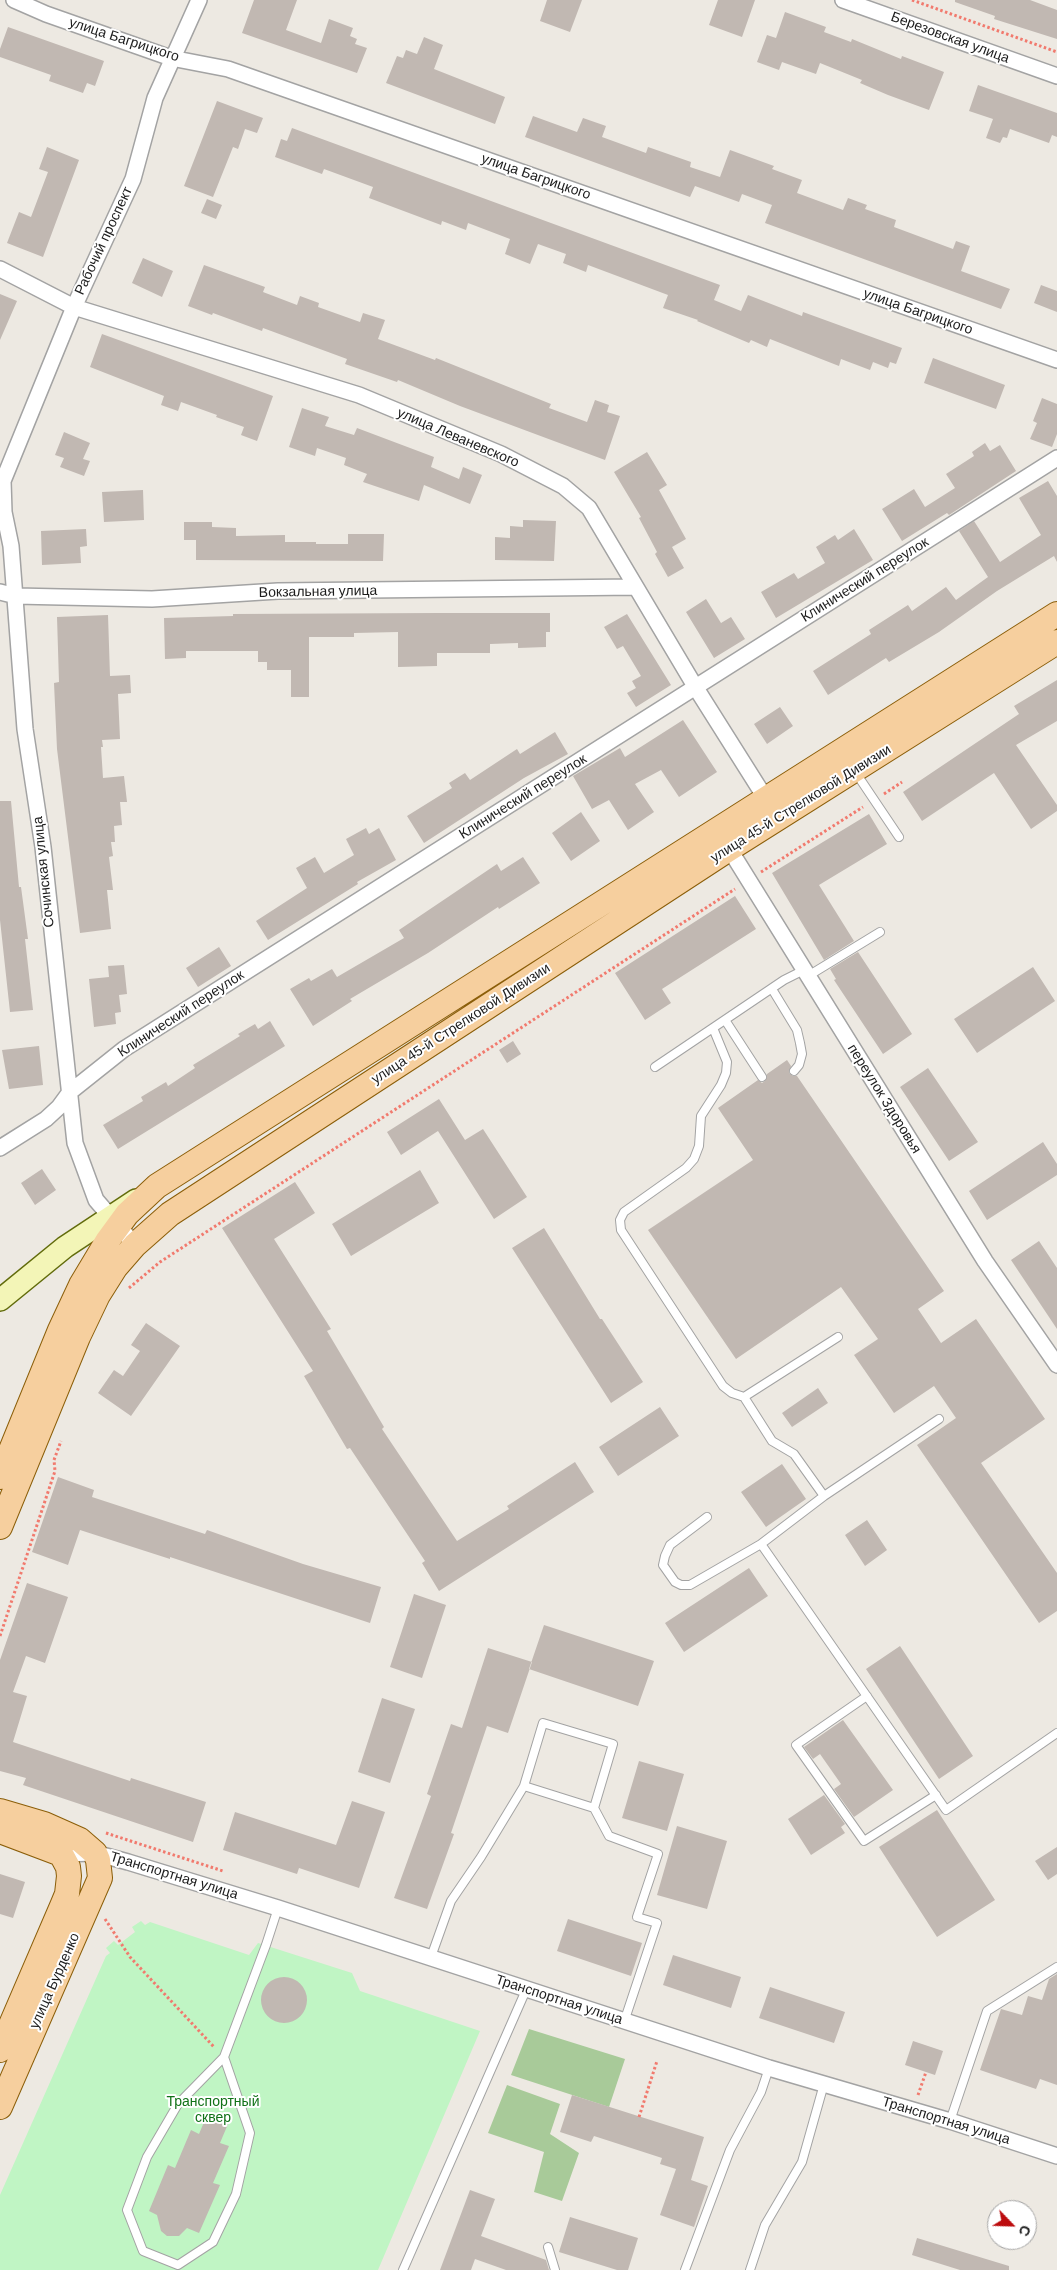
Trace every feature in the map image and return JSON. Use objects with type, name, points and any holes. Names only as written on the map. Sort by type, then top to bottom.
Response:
[{"type":"main road","name":"улица 45-й Стрелковой Дивизии","points":[[0,1527],[78,1337],[98,1295],[115,1268],[136,1245],[170,1214],[723,840],[766,799],[1057,614]]},
{"type":"main road","name":"улица 45-й Стрелковой Дивизии","points":[[0,1477],[60,1330],[114,1221],[127,1214],[157,1186],[723,840],[854,770],[1057,642]]},
{"type":"main road","points":[[0,1300],[65,1247],[114,1221]]},
{"type":"main road","points":[[0,1810],[67,1833],[80,1840],[95,1853]]},
{"type":"main road","points":[[0,1831],[60,1854]]},
{"type":"main road","name":"улица Бурденко","points":[[0,2107],[100,1878],[98,1860],[95,1853]]},
{"type":"main road","name":"улица Бурденко","points":[[0,2050],[67,1894],[68,1867],[60,1854]]},
{"type":"street","name":"улица Багрицкого","points":[[14,0],[46,14],[171,58],[228,69],[1057,360]]},
{"type":"street","name":"Рабочий проспект","points":[[3,481],[74,306],[133,179],[155,98],[171,58],[199,0]]},
{"type":"street","name":"Березовская улица","points":[[843,0],[1057,76]]},
{"type":"street","name":"улица Леваневского","points":[[0,269],[74,306],[359,395],[501,454],[563,486],[588,508],[696,688],[766,799]]},
{"type":"street","name":"Клинический переулок","points":[[0,1148],[46,1119],[59,1107],[70,1092],[124,1050],[1057,458]]},
{"type":"street","name":"Сочинская улица","points":[[3,481],[4,512],[11,546],[16,596],[25,729],[43,848],[52,946],[75,1142],[96,1200],[136,1245]]},
{"type":"street","name":"Вокзальная улица","points":[[0,592],[16,596],[152,599],[278,591],[636,587]]},
{"type":"street","name":"переулок Здоровья","points":[[723,840],[985,1261],[1057,1365]]},
{"type":"street","name":"Транспортная улица","points":[[60,1854],[95,1853],[278,1908],[624,2022],[769,2068],[950,2121],[1057,2156]]},
{"type":"lane","points":[[854,770],[900,837]]},
{"type":"lane","points":[[655,1067],[772,989],[806,973],[880,932]]},
{"type":"lane","points":[[772,989],[797,1030],[802,1054],[799,1065],[794,1071]]},
{"type":"lane","points":[[725,1020],[762,1077]]},
{"type":"lane","points":[[713,1028],[727,1062],[726,1073],[721,1085],[701,1116],[699,1146],[694,1159],[686,1168],[624,1212],[620,1220],[621,1230],[723,1386],[744,1398],[772,1441],[794,1454],[824,1496]]},
{"type":"lane","points":[[744,1398],[838,1337]]},
{"type":"lane","points":[[707,1517],[670,1545],[665,1556],[663,1565],[675,1582],[682,1585],[690,1585],[761,1544],[824,1496],[939,1419]]},
{"type":"lane","points":[[0,1449],[21,1429]]},
{"type":"lane","points":[[761,1544],[946,1810],[1057,1733]]},
{"type":"lane","points":[[867,1696],[796,1745],[864,1841],[936,1795]]},
{"type":"lane","points":[[431,1957],[451,1901],[482,1858],[524,1786],[543,1723],[614,1744],[594,1808]]},
{"type":"lane","points":[[524,1786],[594,1808],[610,1836],[658,1854],[637,1917],[657,1923],[624,2022]]},
{"type":"lane","points":[[224,2057],[250,2133],[236,2194],[213,2242],[178,2265],[143,2251],[126,2210],[147,2157],[178,2104],[224,2057],[278,1908]]},
{"type":"lane","points":[[950,2121],[987,2012],[1057,1967]]},
{"type":"lane","points":[[403,2270],[526,1990]]},
{"type":"lane","points":[[685,2270],[730,2150],[761,2092],[769,2068]]},
{"type":"lane","points":[[750,2270],[766,2225],[802,2162],[824,2084]]},
{"type":"lane","points":[[548,2247],[556,2270]]},
{"type":"path","points":[[912,0],[1057,52]]},
{"type":"path","points":[[124,1295],[160,1262],[902,782]]},
{"type":"path","points":[[0,1636],[55,1471],[54,1460],[63,1433]]},
{"type":"path","points":[[103,1915],[130,1957],[224,2057]]},
{"type":"path","points":[[639,2117],[657,2062]]},
{"type":"path","points":[[921,2087],[926,2072]]},
{"type":"green space","name":"Транспортный сквер","points":[[141,1921],[145,1925],[150,1922],[249,1955],[258,1943],[352,1973],[360,1991],[480,2031],[378,2270],[0,2270],[0,2195],[106,1956],[110,1953],[106,1948],[114,1941],[118,1945],[135,1932],[132,1927]]},
{"type":"green space","points":[[529,2029],[625,2059],[609,2107],[511,2075]]},
{"type":"green space","points":[[507,2085],[560,2104],[550,2134],[579,2153],[562,2201],[534,2192],[544,2152],[488,2133]]},
{"type":"building","points":[[254,0],[297,0],[286,30],[321,43],[329,19],[353,28],[350,36],[357,39],[355,44],[367,48],[357,73],[242,33]]},
{"type":"building","points":[[547,0],[582,0],[570,32],[540,21]]},
{"type":"building","points":[[718,0],[755,0],[742,37],[709,25]]},
{"type":"building","points":[[955,0],[1030,0],[1057,10],[1057,39],[994,19],[995,16],[955,2]]},
{"type":"building","points":[[785,12],[826,27],[824,32],[851,42],[852,39],[901,59],[902,56],[944,72],[929,110],[860,83],[862,80],[820,63],[816,74],[782,62],[779,70],[757,62],[767,35],[776,38]]},
{"type":"building","points":[[8,27],[104,61],[95,86],[87,83],[83,93],[49,81],[51,75],[0,57],[0,49]]},
{"type":"building","points":[[424,37],[443,45],[434,69],[505,97],[495,124],[386,83],[397,56],[403,58],[406,50],[417,54]]},
{"type":"building","points":[[978,85],[1057,113],[1057,137],[1052,135],[1049,143],[1010,129],[1007,138],[1003,137],[1000,143],[986,138],[993,119],[969,111]]},
{"type":"building","points":[[217,101],[263,118],[257,133],[245,129],[238,149],[233,147],[213,197],[184,186]]},
{"type":"building","points":[[533,116],[577,132],[583,118],[606,126],[602,137],[646,153],[648,147],[691,162],[690,167],[720,177],[730,150],[774,166],[772,169],[802,180],[797,193],[843,210],[848,198],[867,205],[865,209],[896,220],[894,227],[953,249],[956,241],[970,246],[961,271],[1010,289],[1001,309],[765,223],[772,205],[742,194],[739,202],[695,186],[690,197],[643,180],[525,137]]},
{"type":"building","points":[[292,128],[720,285],[714,300],[741,311],[748,295],[802,316],[803,312],[902,348],[896,364],[890,362],[888,368],[873,362],[870,370],[841,359],[839,366],[770,339],[767,347],[751,340],[749,343],[698,320],[663,308],[668,295],[588,265],[586,272],[563,263],[566,254],[538,244],[530,264],[505,254],[510,239],[468,223],[466,230],[442,221],[441,225],[369,198],[373,187],[324,169],[322,174],[275,157],[281,139],[287,141]]},
{"type":"building","points":[[47,147],[79,160],[43,257],[7,243],[19,212],[31,217],[48,172],[39,169]]},
{"type":"building","points":[[207,199],[222,205],[216,219],[201,213]]},
{"type":"building","points":[[143,258],[173,271],[162,297],[132,283]]},
{"type":"building","points":[[204,265],[265,287],[263,292],[297,305],[300,296],[319,303],[318,307],[360,322],[363,313],[385,320],[378,339],[435,360],[436,358],[551,404],[549,408],[587,422],[595,400],[609,405],[607,412],[620,416],[605,460],[460,406],[398,380],[397,382],[345,364],[347,359],[263,328],[262,331],[188,306]]},
{"type":"building","points":[[1041,285],[1057,291],[1057,312],[1034,303]]},
{"type":"building","points":[[0,294],[17,301],[0,340]]},
{"type":"building","points":[[102,334],[273,396],[257,441],[241,435],[244,427],[216,417],[217,415],[181,402],[178,411],[161,405],[164,396],[90,367]]},
{"type":"building","points":[[933,358],[1005,385],[996,409],[924,383]]},
{"type":"building","points":[[1042,398],[1057,404],[1057,434],[1052,447],[1030,439],[1037,423],[1033,421]]},
{"type":"building","points":[[302,408],[329,417],[325,426],[354,435],[357,428],[434,457],[431,467],[459,479],[463,467],[482,475],[470,504],[424,485],[419,501],[363,482],[367,474],[344,465],[346,458],[317,448],[315,456],[289,447]]},
{"type":"building","points":[[64,432],[90,443],[83,459],[90,461],[84,476],[60,467],[64,458],[55,455]]},
{"type":"building","points":[[985,443],[990,451],[1000,445],[1016,471],[949,515],[947,513],[902,541],[882,509],[914,489],[925,507],[955,488],[946,474],[974,456],[972,452]]},
{"type":"building","points":[[647,452],[667,485],[659,490],[686,539],[672,547],[684,568],[668,577],[655,554],[657,552],[639,518],[641,517],[614,472]]},
{"type":"building","points":[[1048,481],[1057,496],[1057,562],[1054,556],[997,591],[939,632],[889,662],[886,658],[828,695],[813,671],[871,634],[869,630],[908,605],[912,611],[946,587],[956,600],[988,577],[959,531],[974,521],[1000,562],[1041,535],[1019,498]]},
{"type":"building","points":[[143,490],[144,520],[104,522],[102,492]]},
{"type":"building","points":[[523,520],[556,521],[554,561],[495,560],[495,537],[510,538],[510,526],[523,527]]},
{"type":"building","points":[[184,522],[212,522],[212,527],[236,528],[236,536],[285,535],[285,542],[316,542],[316,544],[348,544],[348,534],[384,534],[383,561],[196,560],[196,540],[184,540]]},
{"type":"building","points":[[86,529],[87,546],[80,547],[81,563],[42,565],[41,531]]},
{"type":"building","points":[[854,529],[873,560],[776,618],[761,592],[794,573],[798,579],[825,563],[816,547],[835,535],[838,540]]},
{"type":"building","points":[[706,599],[721,623],[731,617],[745,639],[714,658],[686,612]]},
{"type":"building","points":[[550,613],[550,632],[546,632],[546,647],[518,648],[518,643],[490,644],[490,653],[437,653],[437,666],[398,667],[398,632],[354,633],[354,637],[309,637],[309,697],[291,697],[291,670],[267,670],[267,662],[258,662],[258,651],[186,651],[186,658],[165,659],[164,618],[233,616],[233,614]]},
{"type":"building","points":[[627,614],[671,685],[636,707],[627,693],[636,688],[632,681],[641,676],[623,646],[617,649],[604,627]]},
{"type":"building","points":[[108,615],[110,676],[130,675],[131,693],[118,694],[120,739],[102,740],[103,778],[124,776],[127,802],[120,802],[122,825],[114,826],[115,842],[111,842],[113,856],[109,857],[113,890],[107,890],[111,929],[80,933],[57,749],[54,683],[59,682],[57,617]]},
{"type":"building","points":[[1057,680],[1057,721],[1016,745],[1057,805],[1057,811],[1031,829],[994,773],[922,821],[903,792],[1019,714],[1014,706]]},
{"type":"building","points":[[780,707],[793,726],[767,744],[754,724]]},
{"type":"building","points":[[683,720],[717,772],[679,797],[661,770],[635,784],[654,812],[628,830],[609,800],[592,809],[573,776],[620,748],[625,757]]},
{"type":"building","points":[[555,732],[568,754],[524,778],[424,843],[407,816],[452,788],[449,783],[465,773],[470,780],[517,749],[520,754]]},
{"type":"building","points":[[0,801],[11,801],[19,887],[21,887],[28,939],[25,939],[33,1010],[10,1012],[0,920]]},
{"type":"building","points":[[581,812],[600,841],[571,861],[552,833]]},
{"type":"building","points":[[869,814],[887,844],[819,885],[854,941],[824,960],[772,873]]},
{"type":"building","points":[[366,828],[369,834],[379,828],[396,860],[357,882],[358,884],[268,940],[256,921],[307,888],[296,868],[315,857],[324,873],[354,855],[346,839]]},
{"type":"building","points":[[523,857],[540,883],[350,999],[352,1001],[313,1026],[290,989],[309,978],[311,981],[332,969],[337,977],[404,938],[399,930],[497,864],[501,871]]},
{"type":"building","points":[[735,896],[756,929],[662,989],[671,1003],[645,1020],[615,973]]},
{"type":"building","points":[[219,947],[231,966],[198,987],[186,968]]},
{"type":"building","points":[[858,952],[912,1034],[883,1054],[834,980],[836,979],[830,969]]},
{"type":"building","points":[[124,965],[127,994],[119,995],[121,1012],[115,1013],[116,1024],[94,1027],[89,979],[109,977],[108,966]]},
{"type":"building","points":[[1033,967],[1055,1001],[977,1053],[954,1019]]},
{"type":"building","points":[[270,1021],[285,1046],[118,1149],[103,1125],[143,1101],[141,1097],[166,1082],[168,1086],[195,1068],[193,1065],[240,1036],[238,1034],[255,1024],[258,1029]]},
{"type":"building","points":[[513,1041],[521,1054],[507,1063],[499,1050]]},
{"type":"building","points":[[39,1046],[43,1085],[9,1089],[2,1050]]},
{"type":"building","points":[[787,1060],[791,1066],[789,1073],[797,1076],[944,1291],[918,1309],[941,1343],[976,1319],[1045,1419],[981,1463],[1057,1573],[1057,1611],[1039,1623],[917,1445],[956,1418],[934,1386],[894,1413],[854,1355],[878,1339],[841,1287],[736,1359],[648,1230],[753,1160],[718,1108],[758,1080],[762,1083],[765,1081],[767,1074]]},
{"type":"building","points":[[928,1068],[978,1142],[949,1161],[900,1087]]},
{"type":"building","points":[[439,1099],[465,1140],[483,1129],[527,1197],[494,1219],[438,1131],[401,1155],[387,1132]]},
{"type":"building","points":[[1043,1142],[1057,1164],[1057,1175],[987,1220],[969,1191]]},
{"type":"building","points":[[42,1169],[56,1190],[35,1205],[21,1183]]},
{"type":"building","points":[[420,1170],[439,1203],[351,1256],[332,1224]]},
{"type":"building","points":[[295,1182],[315,1213],[274,1239],[331,1329],[327,1331],[384,1427],[382,1429],[457,1541],[509,1509],[507,1506],[575,1462],[594,1492],[439,1591],[422,1563],[425,1561],[350,1448],[347,1449],[304,1376],[313,1371],[222,1228]]},
{"type":"building","points":[[544,1228],[600,1319],[602,1319],[643,1382],[611,1403],[512,1248]]},
{"type":"building","points":[[1039,1241],[1057,1268],[1057,1329],[1011,1260]]},
{"type":"building","points":[[146,1323],[180,1346],[131,1416],[98,1393],[114,1370],[123,1376],[140,1351],[131,1345]]},
{"type":"building","points":[[818,1388],[828,1403],[792,1427],[782,1413]]},
{"type":"building","points":[[660,1407],[679,1436],[618,1476],[599,1447]]},
{"type":"building","points":[[782,1464],[806,1499],[766,1527],[741,1492]]},
{"type":"building","points":[[58,1477],[94,1490],[92,1497],[205,1534],[207,1530],[303,1564],[381,1587],[370,1623],[170,1557],[170,1559],[80,1530],[68,1565],[32,1552]]},
{"type":"building","points":[[867,1520],[887,1550],[865,1566],[845,1535]]},
{"type":"building","points":[[749,1568],[768,1596],[684,1652],[665,1623]]},
{"type":"building","points":[[27,1583],[68,1597],[45,1663],[26,1656],[13,1692],[27,1696],[13,1742],[130,1781],[131,1778],[206,1802],[193,1842],[23,1785],[26,1778],[0,1771],[0,1660]]},
{"type":"building","points":[[414,1594],[446,1605],[422,1678],[390,1667]]},
{"type":"building","points":[[544,1625],[654,1661],[638,1706],[529,1669]]},
{"type":"building","points":[[900,1646],[973,1756],[939,1779],[866,1669]]},
{"type":"building","points":[[488,1648],[532,1662],[508,1733],[487,1726],[451,1833],[454,1834],[427,1909],[394,1898],[431,1796],[427,1794],[451,1724],[462,1728]]},
{"type":"building","points":[[382,1698],[415,1709],[390,1783],[358,1772]]},
{"type":"building","points":[[843,1720],[893,1790],[854,1817],[834,1789],[841,1784],[820,1754],[813,1759],[804,1747]]},
{"type":"building","points":[[639,1761],[684,1774],[667,1831],[622,1818]]},
{"type":"building","points":[[824,1795],[845,1824],[841,1827],[845,1833],[811,1855],[788,1819]]},
{"type":"building","points":[[352,1801],[385,1812],[359,1888],[299,1868],[297,1874],[223,1850],[235,1812],[336,1845]]},
{"type":"building","points":[[937,1810],[995,1900],[937,1937],[879,1847]]},
{"type":"building","points":[[677,1826],[727,1841],[707,1909],[657,1895]]},
{"type":"building","points":[[1057,1847],[1057,1874],[1048,1880],[1035,1861]]},
{"type":"building","points":[[0,1874],[25,1882],[13,1918],[0,1914]]},
{"type":"building","points":[[568,1919],[642,1943],[631,1976],[557,1951]]},
{"type":"building","points":[[673,1955],[741,1977],[731,2008],[663,1985]]},
{"type":"building","points":[[1057,1974],[1057,2085],[1040,2079],[1036,2089],[980,2070],[1001,2009],[1022,2015],[1028,1996],[1042,2000],[1049,1979]]},
{"type":"building","points":[[289,1977],[301,1983],[306,1991],[306,2009],[301,2017],[293,2022],[279,2023],[267,2017],[262,2009],[261,1995],[267,1983],[275,1978]]},
{"type":"building","points":[[770,1987],[845,2012],[834,2043],[759,2018]]},
{"type":"building","points":[[913,2041],[943,2051],[935,2075],[905,2065]]},
{"type":"building","points":[[572,2095],[704,2137],[691,2180],[708,2186],[694,2227],[660,2215],[676,2169],[660,2164],[662,2158],[594,2136],[591,2142],[560,2132]]},
{"type":"building","points":[[207,2115],[228,2124],[220,2143],[229,2146],[213,2183],[220,2185],[199,2233],[187,2228],[179,2236],[167,2236],[161,2231],[157,2215],[149,2211],[168,2165],[175,2168],[191,2130],[199,2134]]},
{"type":"building","points":[[470,2190],[495,2199],[481,2236],[546,2260],[549,2270],[506,2270],[475,2259],[471,2270],[440,2270]]},
{"type":"building","points":[[570,2217],[638,2238],[628,2270],[617,2270],[559,2252]]},
{"type":"building","points":[[917,2238],[1009,2266],[1009,2270],[960,2270],[912,2255]]}]
